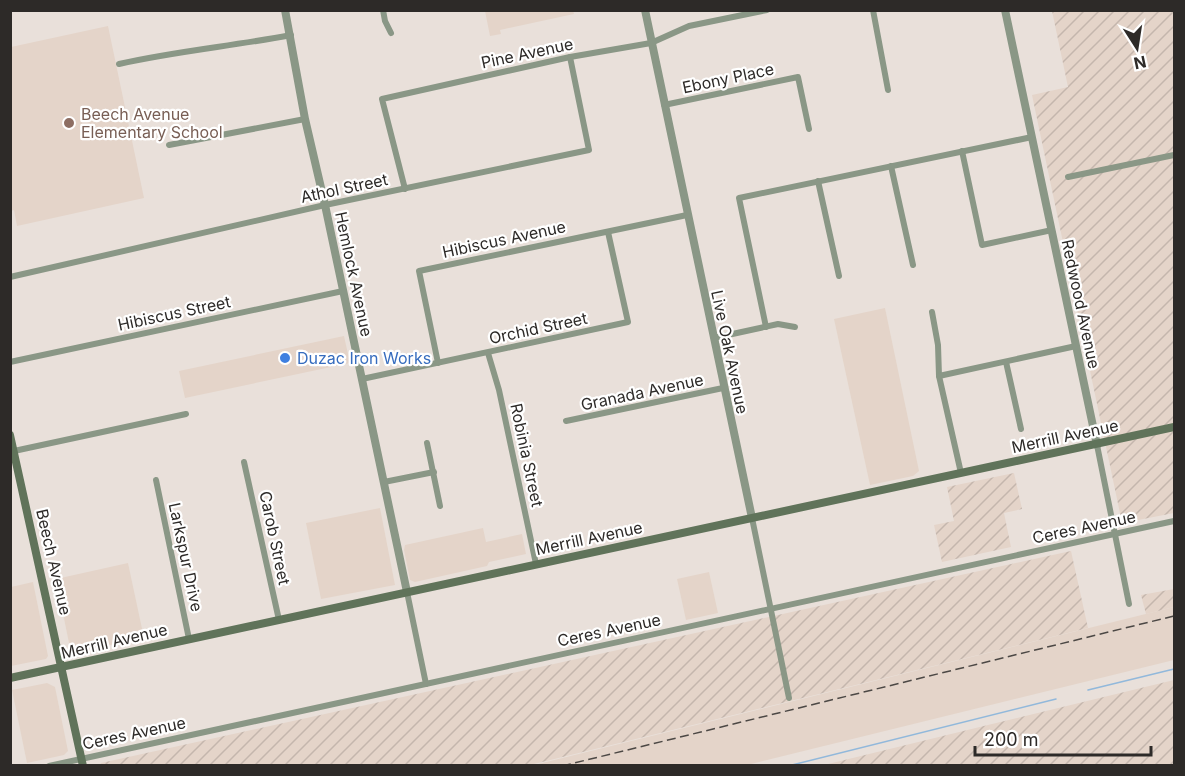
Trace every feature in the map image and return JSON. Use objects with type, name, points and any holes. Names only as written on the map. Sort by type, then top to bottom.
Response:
[{"type":"main road","name":"Merrill Avenue","points":[[10,678],[1174,427]]},
{"type":"main road","name":"Beech Avenue","points":[[10,435],[82,762]]},
{"type":"street","name":"Hemlock Avenue","points":[[285,10],[304,119],[325,206],[426,684]]},
{"type":"street","points":[[383,10],[391,33]]},
{"type":"street","name":"Live Oak Avenue","points":[[645,10],[789,698]]},
{"type":"street","name":"Pine Avenue","points":[[405,189],[382,99],[570,57],[651,43],[689,26],[767,10]]},
{"type":"street","points":[[873,10],[888,90]]},
{"type":"street","name":"Redwood Avenue","points":[[1005,10],[1129,603]]},
{"type":"street","points":[[119,64],[160,55],[236,46],[291,35]]},
{"type":"street","name":"Athol Street","points":[[10,277],[325,206],[589,150],[570,57]]},
{"type":"street","name":"Ebony Place","points":[[664,105],[798,77],[809,129]]},
{"type":"street","points":[[169,145],[304,119]]},
{"type":"street","points":[[766,327],[739,198],[1032,137]]},
{"type":"street","points":[[962,151],[982,245],[1052,230]]},
{"type":"street","points":[[1068,177],[1174,155]]},
{"type":"street","points":[[891,166],[913,265]]},
{"type":"street","points":[[819,182],[839,276]]},
{"type":"street","name":"Hibiscus Avenue","points":[[438,363],[419,271],[687,215]]},
{"type":"street","name":"Orchid Street","points":[[362,379],[628,322],[608,232]]},
{"type":"street","name":"Hibiscus Street","points":[[10,362],[343,291]]},
{"type":"street","points":[[932,312],[938,345],[939,376],[961,473]]},
{"type":"street","points":[[714,338],[778,324],[795,327]]},
{"type":"street","points":[[939,376],[1076,346]]},
{"type":"street","name":"Robinia Street","points":[[488,353],[537,564]]},
{"type":"street","points":[[1006,362],[1021,429]]},
{"type":"street","name":"Granada Avenue","points":[[566,422],[723,388]]},
{"type":"street","points":[[14,451],[186,414]]},
{"type":"street","points":[[426,443],[440,506]]},
{"type":"street","name":"Carob Street","points":[[244,462],[279,620]]},
{"type":"street","points":[[384,482],[434,472]]},
{"type":"street","name":"Larkspur Drive","points":[[156,480],[189,639]]},
{"type":"street","name":"Ceres Avenue","points":[[49,765],[82,762],[426,684],[1174,521]]},
{"type":"shaded area","points":[[573,10],[574,14],[500,30],[501,34],[490,36],[485,11]]},
{"type":"shaded area","points":[[1052,11],[1174,11],[1174,513],[1128,522],[1121,518],[1032,95],[1068,87]]},
{"type":"shaded area","name":"Beech Avenue Elementary School","points":[[108,26],[144,198],[17,226],[14,210],[11,211],[11,47]]},
{"type":"shaded area","points":[[885,308],[919,471],[913,476],[870,485],[834,319]]},
{"type":"shaded area","points":[[344,336],[350,363],[185,398],[179,371]]},
{"type":"shaded area","points":[[1014,473],[1022,509],[1004,513],[1011,547],[942,562],[934,525],[954,521],[947,487]]},
{"type":"shaded area","points":[[380,508],[395,585],[321,599],[306,523]]},
{"type":"shaded area","points":[[483,528],[486,542],[522,534],[526,554],[489,562],[487,566],[415,582],[410,580],[405,545]]},
{"type":"shaded area","points":[[1071,551],[1088,628],[530,765],[100,766],[101,763]]},
{"type":"shaded area","points":[[128,563],[144,638],[76,652],[70,648],[56,579]]},
{"type":"shaded area","points":[[709,572],[718,613],[686,620],[677,579]]},
{"type":"shaded area","points":[[33,582],[48,656],[46,659],[11,666],[11,587]]},
{"type":"shaded area","points":[[1174,589],[1174,607],[1146,614],[1141,595]]},
{"type":"shaded area","points":[[1174,607],[1174,660],[747,765],[530,766]]},
{"type":"shaded area","points":[[1174,680],[1174,765],[824,765],[992,724]]},
{"type":"shaded area","points":[[47,683],[55,687],[68,751],[64,755],[27,763],[12,690]]},
{"type":"waterway","points":[[1088,690],[1174,669]]},
{"type":"waterway","points":[[788,766],[1056,699]]},
{"type":"railway","points":[[562,766],[1174,616]]},
{"type":"place","name":"Beech Avenue Elementary School","points":[[69,123]]},
{"type":"place","name":"Duzac Iron Works","points":[[285,358]]}]
